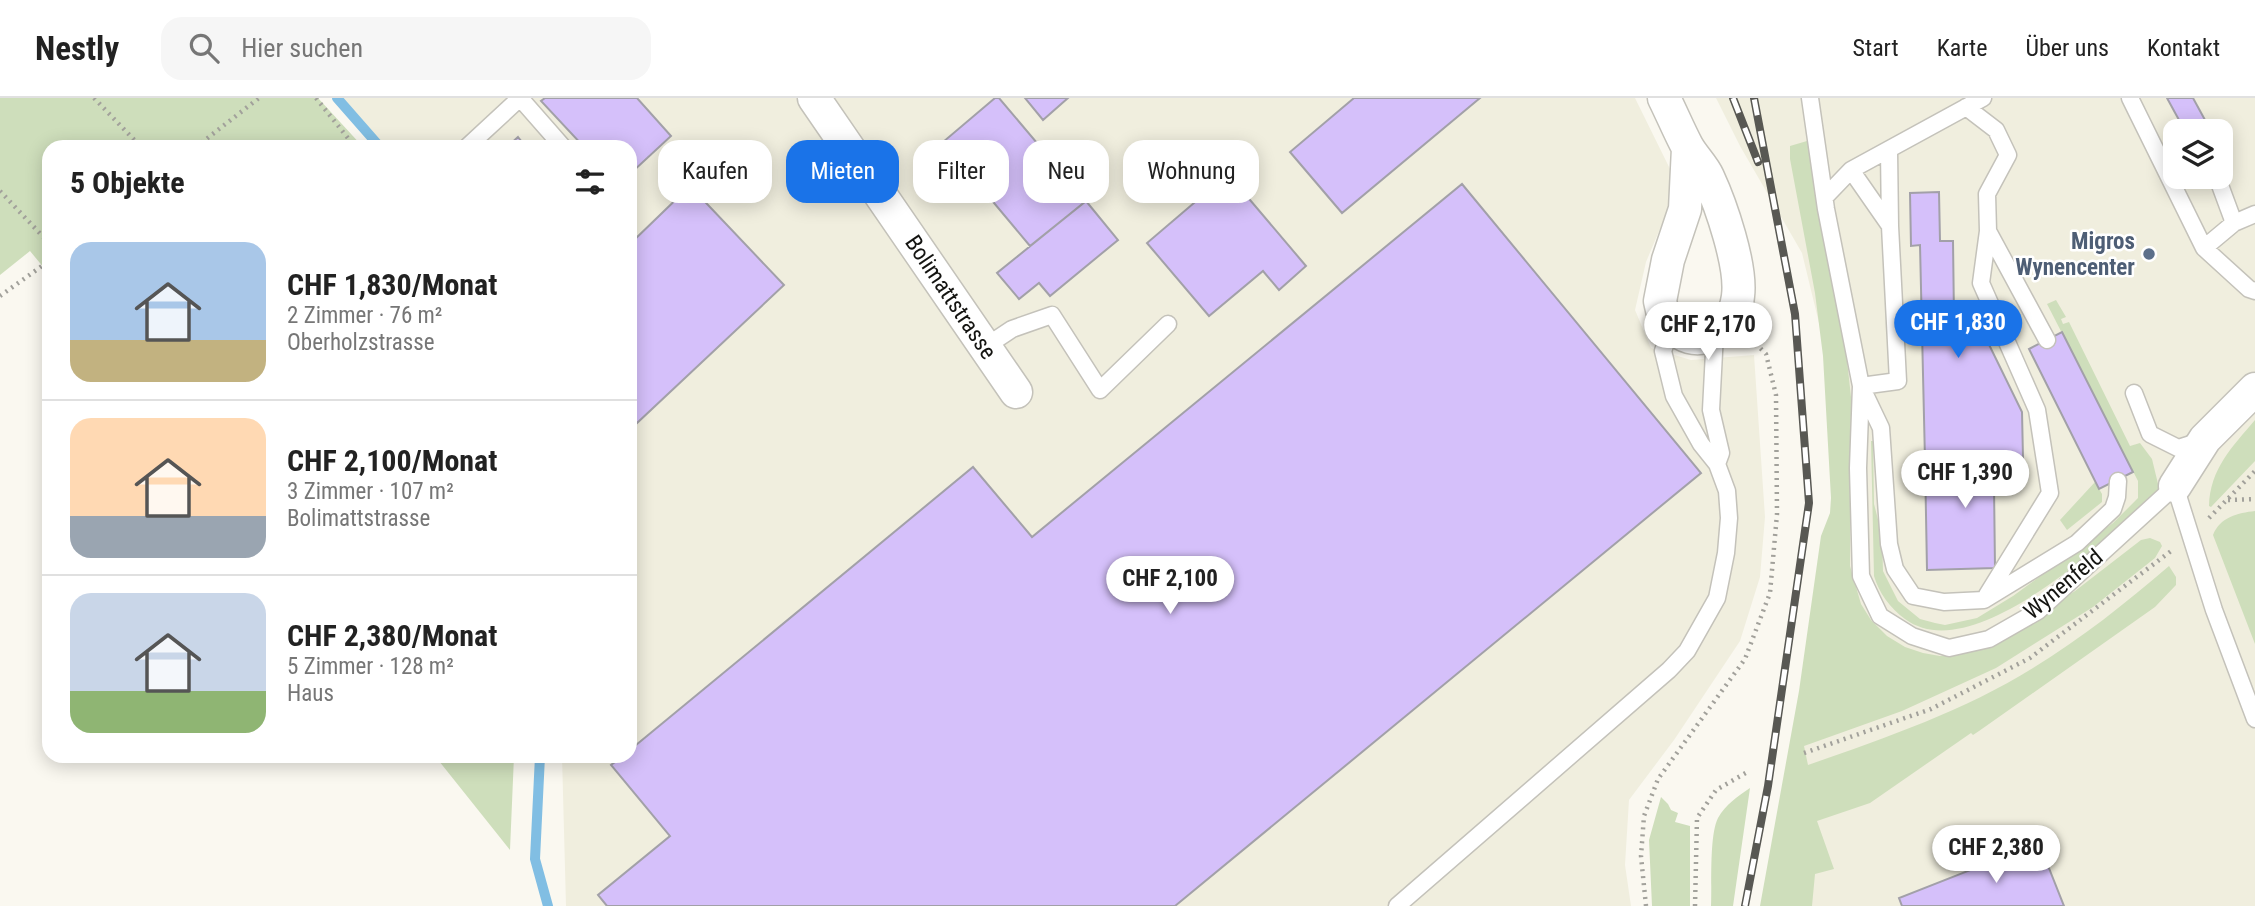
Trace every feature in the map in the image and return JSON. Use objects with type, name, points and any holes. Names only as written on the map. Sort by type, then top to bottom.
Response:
[{"type":"street","name":"Bolimattstrasse","points":[[814,98],[1016,392]]},
{"type":"street","points":[[1664,98],[1688,148],[1707,175],[1729,233],[1735,263],[1738,295],[1731,318],[1714,333],[1695,338],[1681,336],[1665,323],[1660,301],[1668,260],[1685,209],[1688,148]]},
{"type":"street","points":[[2175,486],[2205,439],[2255,389]]},
{"type":"lane","points":[[475,140],[520,98],[557,140]]},
{"type":"lane","name":"Wynenfeld","points":[[1810,98],[1825,197],[1861,386],[1858,468],[1861,576],[1880,616],[1912,636],[1949,648],[1989,639],[2038,611],[2175,486]]},
{"type":"lane","points":[[1825,197],[1851,170],[1983,98]]},
{"type":"lane","points":[[2130,98],[2204,248],[2252,290]]},
{"type":"lane","points":[[1966,107],[1996,130],[2008,155],[1987,194],[1988,231],[1981,283],[2037,410],[2050,493],[1984,600]]},
{"type":"lane","points":[[1889,150],[1898,381],[1861,386],[1881,428],[1889,544],[1895,569],[1913,596],[1944,602],[1984,600],[2077,543],[2112,509],[2117,497],[2118,481]]},
{"type":"lane","points":[[1851,170],[1890,226]]},
{"type":"lane","points":[[2221,189],[2234,223]]},
{"type":"lane","points":[[2204,248],[2234,223],[2255,214]]},
{"type":"lane","points":[[1988,231],[2047,340]]},
{"type":"lane","points":[[985,348],[1012,329],[1052,315],[1100,390],[1168,324]]},
{"type":"lane","points":[[1397,906],[1669,670],[1687,651],[1717,598],[1726,553],[1729,518],[1727,491],[1717,464],[1701,444],[1674,396],[1662,351],[1671,328]]},
{"type":"lane","points":[[1714,333],[1711,410],[1721,453],[1717,464]]},
{"type":"lane","points":[[2134,393],[2150,434],[2178,448],[2205,439]]},
{"type":"lane","points":[[2175,486],[2214,610],[2255,719]]},
{"type":"path","points":[[94,98],[134,140]]},
{"type":"path","points":[[205,140],[259,98]]},
{"type":"path","points":[[316,98],[349,140]]},
{"type":"path","points":[[0,191],[42,236]]},
{"type":"path","points":[[0,296],[42,266]]},
{"type":"path","points":[[2190,537],[2255,471]]},
{"type":"path","points":[[2227,500],[2255,499]]},
{"type":"path","points":[[1695,906],[1697,818],[1716,790],[1749,771]]},
{"type":"shaded area","points":[[335,98],[1635,98],[1670,169],[1670,205],[1646,262],[1635,310],[1651,348],[1691,360],[1754,355],[1765,517],[1760,577],[1740,641],[1674,740],[1629,800],[1625,865],[1631,906],[566,906],[562,763],[637,763],[637,140],[371,140]]},
{"type":"shaded area","points":[[1716,98],[2255,98],[2255,906],[1768,906],[1774,848],[1814,699],[1834,486],[1826,352],[1802,253],[1740,146]]},
{"type":"green space","points":[[0,98],[318,98],[357,140],[42,140],[42,266],[30,251],[0,275]]},
{"type":"green space","points":[[1807,141],[1845,342],[1851,397],[1850,566],[1861,604],[1871,620],[1887,636],[1905,647],[1940,656],[1962,654],[1987,646],[2075,591],[2141,540],[2150,538],[2160,542],[2162,546],[2155,558],[2093,607],[1996,668],[1902,711],[1804,746],[1808,765],[1980,698],[2051,657],[2120,607],[2169,566],[2176,577],[2176,585],[2155,607],[1979,731],[1973,735],[1971,733],[1870,803],[1817,821],[1834,869],[1815,874],[1812,906],[1760,906],[1799,691],[1821,536],[1830,513],[1831,498],[1823,356],[1815,293],[1790,159],[1790,146]]},
{"type":"green space","points":[[2056,300],[2066,317],[2061,319],[2063,324],[2069,322],[2130,446],[2140,443],[2152,459],[2160,492],[2076,565],[2003,613],[1967,627],[1934,630],[1905,619],[1886,600],[1874,576],[1871,441],[1874,504],[1882,535],[1883,571],[1898,601],[1920,619],[1935,623],[1945,625],[1977,618],[2013,596],[2113,523],[2138,498],[2138,481],[2047,304]]},
{"type":"green space","points":[[2255,420],[2255,461],[2211,507],[2209,506],[2213,481],[2218,470]]},
{"type":"green space","points":[[2095,482],[2102,494],[2102,502],[2067,530],[2060,520]]},
{"type":"green space","points":[[2255,511],[2255,644],[2213,535],[2225,520]]},
{"type":"green space","points":[[441,763],[514,763],[510,850]]},
{"type":"green space","points":[[1750,788],[1733,906],[1711,906],[1715,826],[1725,809]]},
{"type":"green space","points":[[1661,797],[1671,810],[1678,813],[1675,822],[1690,826],[1690,906],[1652,906],[1649,840]]},
{"type":"building","points":[[545,98],[637,98],[671,136],[667,140],[658,140],[658,148],[637,168],[637,140],[577,140],[541,101]]},
{"type":"building","points":[[995,98],[999,98],[1034,140],[1023,140],[1023,203],[1084,203],[1030,246],[994,203],[1009,203],[1009,140],[945,140]]},
{"type":"building","points":[[1025,98],[1068,98],[1043,120]]},
{"type":"building","points":[[1354,98],[1480,98],[1342,213],[1290,152]]},
{"type":"building","points":[[2167,98],[2193,98],[2204,119],[2178,119]]},
{"type":"building","points":[[1462,184],[1701,473],[1175,906],[607,906],[598,895],[670,836],[611,765],[637,763],[637,744],[973,467],[1032,537]]},
{"type":"building","points":[[1939,192],[1940,241],[1953,241],[1954,318],[1976,318],[2022,412],[2023,458],[1925,460],[1920,245],[1911,246],[1910,193]]},
{"type":"building","points":[[672,203],[706,203],[784,285],[637,423],[637,237]]},
{"type":"building","points":[[1084,203],[1088,203],[1118,240],[1050,296],[1039,283],[1019,299],[997,273]]},
{"type":"building","points":[[1194,203],[1253,203],[1306,266],[1279,290],[1263,271],[1209,316],[1147,243]]},
{"type":"building","points":[[2062,332],[2133,472],[2099,489],[2029,349]]},
{"type":"building","points":[[2023,458],[2024,485],[1994,486],[1995,568],[1927,570],[1925,460]]},
{"type":"building","points":[[2039,843],[2064,906],[1902,906],[1899,898]]},
{"type":"building","points":[[1995,844],[2000,858],[1988,863],[1982,849]]},
{"type":"waterway","points":[[337,98],[374,140]]},
{"type":"waterway","points":[[540,763],[535,859],[548,906]]},
{"type":"railway","points":[[1733,98],[1758,162]]},
{"type":"railway","points":[[1745,906],[1768,786],[1809,503],[1795,314],[1754,98]]},
{"type":"place","name":"Migros Wynencenter","points":[[2149,254]]}]
